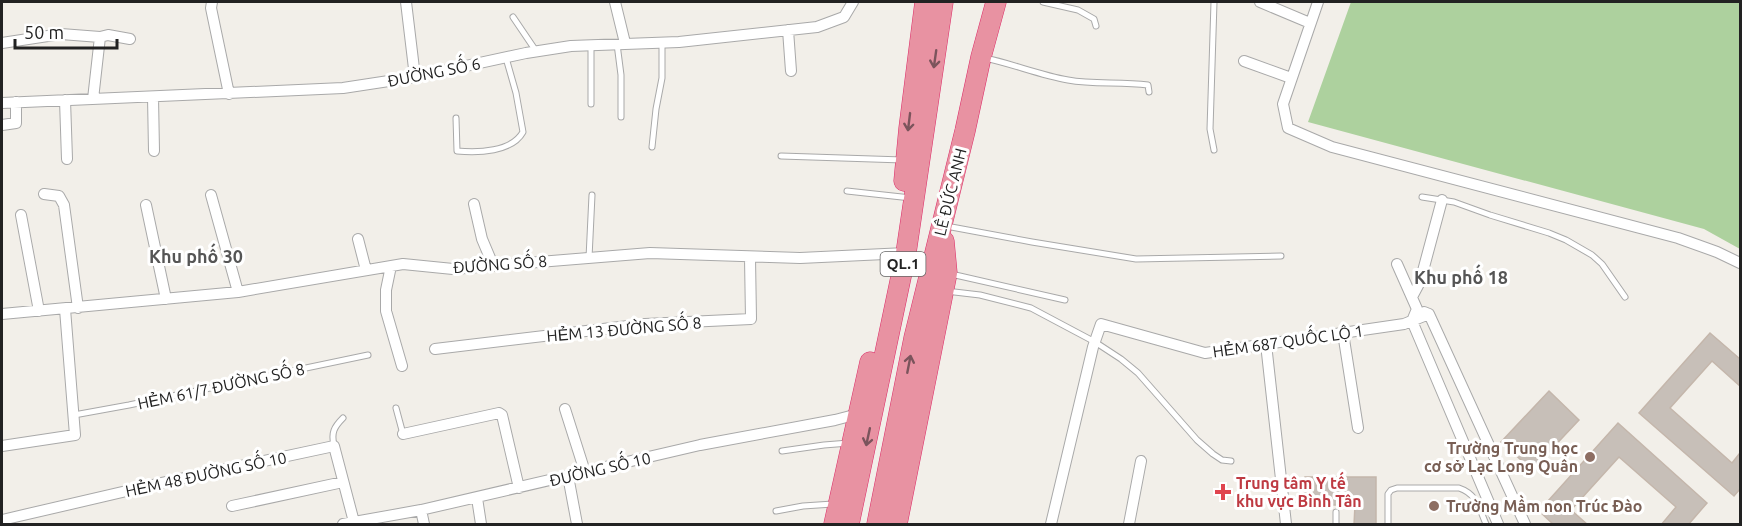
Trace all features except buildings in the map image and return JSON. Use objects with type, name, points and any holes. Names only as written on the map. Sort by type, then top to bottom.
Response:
[{"type":"highway","name":"LÊ ĐỨC ANH","points":[[849,525],[908,198],[925,2]]},
{"type":"highway","name":"LÊ ĐỨC ANH","points":[[913,160],[943,2]]},
{"type":"highway","name":"LÊ ĐỨC ANH","points":[[877,525],[914,338],[996,2]]},
{"type":"highway","name":"QL.1","points":[[897,525],[945,282],[942,225]]},
{"type":"highway","name":"LÊ ĐỨC ANH","points":[[834,525],[858,414],[899,253]]},
{"type":"street","points":[[212,2],[211,8],[229,94]]},
{"type":"street","points":[[406,2],[415,77]]},
{"type":"street","points":[[615,2],[621,44]]},
{"type":"street","name":"ĐƯỜNG SỐ 6","points":[[2,103],[343,88],[415,77],[570,46],[679,42],[817,27],[844,17],[853,2]]},
{"type":"street","points":[[1260,2],[1310,22]]},
{"type":"street","points":[[1318,2],[1283,104],[1288,128],[1332,147],[1678,238],[1740,263]]},
{"type":"street","points":[[788,30],[791,71]]},
{"type":"street","points":[[2,43],[61,34],[100,37],[108,35],[130,39]]},
{"type":"street","points":[[93,99],[100,37]]},
{"type":"street","points":[[1244,61],[1291,78]]},
{"type":"street","points":[[153,97],[154,151]]},
{"type":"street","points":[[65,100],[67,159]]},
{"type":"street","points":[[2,125],[16,123],[16,102]]},
{"type":"street","points":[[44,194],[59,196],[64,205],[78,308]]},
{"type":"street","points":[[211,195],[238,292]]},
{"type":"street","points":[[1412,297],[1420,282],[1442,200]]},
{"type":"street","points":[[474,204],[482,239],[493,265]]},
{"type":"street","points":[[146,205],[166,299]]},
{"type":"street","points":[[21,215],[39,311]]},
{"type":"street","points":[[358,239],[366,270]]},
{"type":"street","name":"ĐƯỜNG SỐ 8","points":[[2,314],[238,292],[403,264],[453,269],[650,253],[800,258],[899,253]]},
{"type":"street","name":"HẺM 13 ĐƯỜNG SỐ 8","points":[[435,349],[645,324],[751,319],[750,258]]},
{"type":"street","points":[[1397,264],[1417,309],[1429,314],[1525,525]]},
{"type":"street","points":[[391,266],[386,290],[386,311],[402,366]]},
{"type":"street","points":[[2,446],[75,435],[65,309]]},
{"type":"street","points":[[1417,309],[1412,321],[1498,525]]},
{"type":"street","name":"HẺM 687 QUỐC LỘ 1","points":[[1094,345],[1101,324],[1205,352],[1404,324],[1429,314]]},
{"type":"street","points":[[1343,333],[1358,428]]},
{"type":"street","points":[[1266,344],[1286,525]]},
{"type":"street","points":[[1051,525],[1094,345]]},
{"type":"street","points":[[1435,374],[1452,365]]},
{"type":"street","points":[[565,409],[585,472]]},
{"type":"street","points":[[403,434],[500,413],[519,488]]},
{"type":"street","name":"ĐƯỜNG SỐ 10","points":[[353,523],[477,498],[700,445],[858,414]]},
{"type":"street","points":[[334,446],[353,523]]},
{"type":"street","name":"HẺM 48 ĐƯỜNG SỐ 10","points":[[2,520],[334,446]]},
{"type":"street","points":[[1129,525],[1141,461]]},
{"type":"street","points":[[568,476],[577,525]]},
{"type":"street","points":[[232,506],[343,482]]},
{"type":"street","points":[[477,498],[481,525]]},
{"type":"street","points":[[421,510],[424,525]]},
{"type":"lane","points":[[1044,2],[1078,10],[1094,19],[1096,26]]},
{"type":"lane","points":[[1214,2],[1210,129],[1214,150]]},
{"type":"lane","points":[[513,17],[536,51]]},
{"type":"lane","points":[[652,147],[662,78],[662,43]]},
{"type":"lane","points":[[621,44],[621,117]]},
{"type":"lane","points":[[591,45],[591,104]]},
{"type":"lane","points":[[981,57],[1070,80],[1148,85],[1149,92]]},
{"type":"lane","points":[[456,118],[457,152],[479,151],[510,145],[519,139],[523,132],[516,93],[506,58]]},
{"type":"lane","points":[[781,156],[913,160]]},
{"type":"lane","points":[[848,192],[908,198]]},
{"type":"lane","points":[[589,258],[592,195]]},
{"type":"lane","points":[[1422,197],[1472,208],[1566,240],[1592,255],[1602,264],[1625,297]]},
{"type":"lane","points":[[942,225],[1136,259],[1281,256]]},
{"type":"lane","points":[[945,282],[1065,300]]},
{"type":"lane","points":[[945,282],[980,295],[1031,308],[1121,360],[1138,373],[1197,440],[1222,460],[1231,461]]},
{"type":"lane","name":"HẺM 61/7 ĐƯỜNG SỐ 8","points":[[74,414],[129,405],[368,355]]},
{"type":"lane","points":[[396,408],[403,434]]},
{"type":"lane","points":[[334,446],[332,438],[334,427],[343,418]]},
{"type":"lane","points":[[782,451],[851,444]]},
{"type":"lane","points":[[1388,525],[1388,494],[1391,490],[1397,488],[1460,488],[1472,493],[1486,525]]},
{"type":"lane","points":[[776,511],[803,506],[838,504]]},
{"type":"lane","points":[[1336,512],[1336,525]]},
{"type":"green space","points":[[1351,2],[1740,2],[1740,249],[1704,229],[1308,122]]},
{"type":"place","name":"Trường Trung học cơ sở Lạc Long Quân","points":[[1590,457]]},
{"type":"place","name":"Trung tâm Y tế khu vực Bình Tân","points":[[1223,492]]},
{"type":"place","name":"Trường Mầm non Trúc Đào","points":[[1434,506]]},
{"type":"district","name":"Khu phố 30","points":[[196,257]]},
{"type":"district","name":"Khu phố 18","points":[[1461,278]]}]
